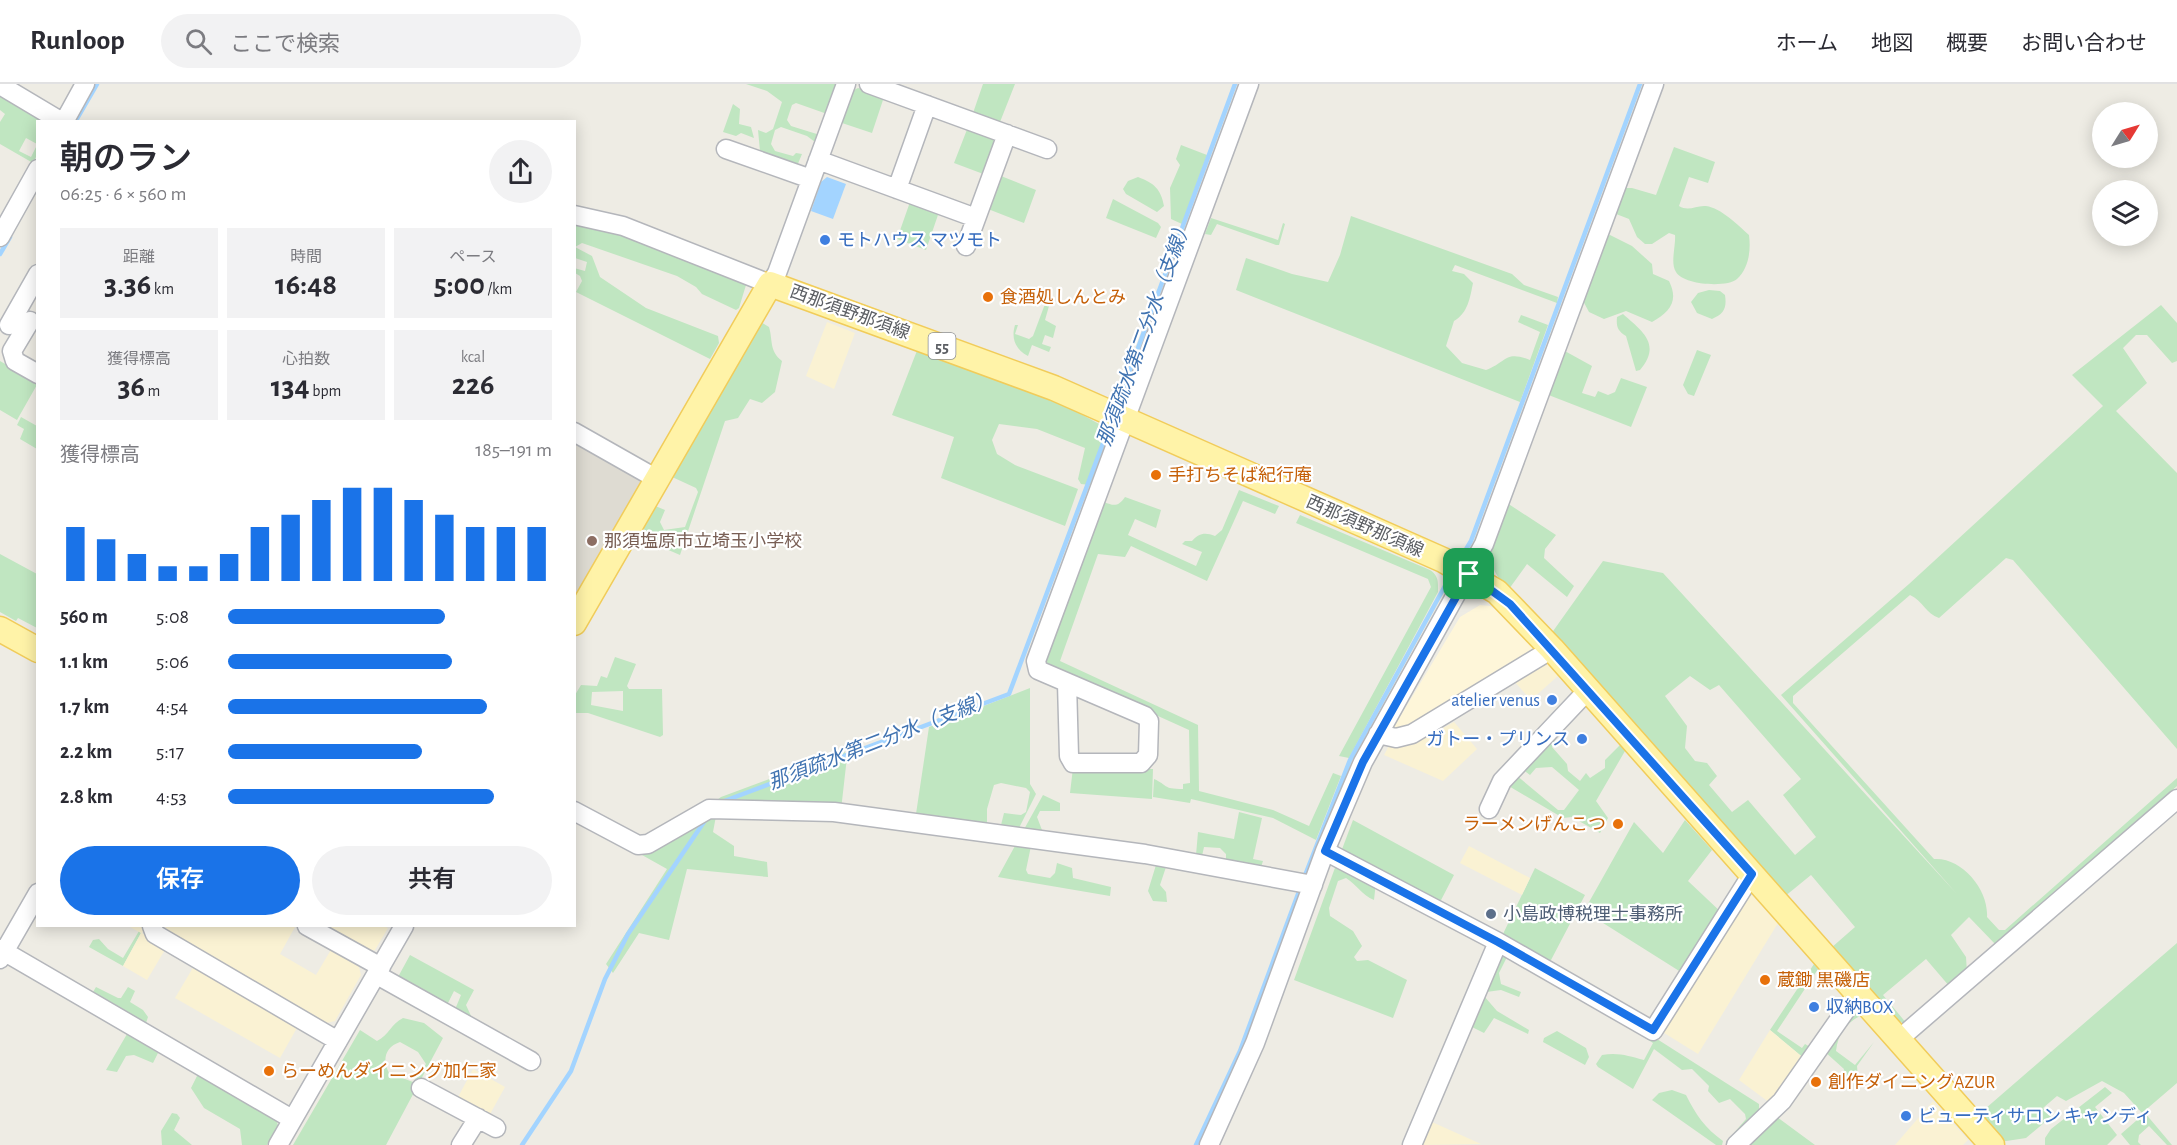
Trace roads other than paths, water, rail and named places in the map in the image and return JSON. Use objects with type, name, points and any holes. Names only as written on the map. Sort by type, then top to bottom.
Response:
[{"type":"main road","name":"西那須野那須線","points":[[576,620],[770,284],[1054,388],[1469,574],[1497,592],[1588,690],[1992,1145]]},
{"type":"main road","points":[[0,629],[36,649]]},
{"type":"street","points":[[64,120],[85,84]]},
{"type":"street","points":[[576,216],[623,226],[770,284],[777,273],[846,84]]},
{"type":"street","points":[[868,84],[1047,149]]},
{"type":"street","points":[[1067,682],[1069,756],[1073,763],[1141,763],[1148,755],[1149,721],[1145,716],[1067,682],[1038,670],[1036,661],[1249,84]]},
{"type":"street","points":[[1213,1143],[1255,1043],[1325,851],[1352,786],[1378,734],[1484,544],[1654,84]]},
{"type":"street","points":[[0,85],[60,120]]},
{"type":"street","points":[[897,189],[927,105]]},
{"type":"street","points":[[966,246],[1007,134]]},
{"type":"street","points":[[726,149],[811,178]]},
{"type":"street","points":[[818,160],[976,218]]},
{"type":"street","points":[[0,237],[36,173]]},
{"type":"street","points":[[5,326],[36,277]]},
{"type":"street","points":[[5,326],[34,320]]},
{"type":"street","points":[[34,320],[12,351],[15,361],[36,373]]},
{"type":"street","points":[[576,433],[657,479]]},
{"type":"street","points":[[1378,734],[1396,738],[1412,734],[1552,650]]},
{"type":"street","points":[[1489,809],[1502,781],[1588,690]]},
{"type":"street","points":[[1898,1040],[2177,799]]},
{"type":"street","points":[[576,812],[638,845],[648,844],[709,809],[834,812],[1145,854],[1313,885]]},
{"type":"street","points":[[1325,851],[1498,942],[1653,1030],[1752,874]]},
{"type":"street","points":[[36,896],[1,953],[292,1119]]},
{"type":"street","points":[[152,927],[155,934],[338,1041]]},
{"type":"street","points":[[309,927],[531,1061]]},
{"type":"street","points":[[278,1145],[403,927]]},
{"type":"street","points":[[1412,1145],[1498,942]]},
{"type":"street","points":[[1736,1145],[1760,1119],[1782,1101],[1857,994]]},
{"type":"street","points":[[421,1088],[496,1128]]},
{"type":"street","points":[[461,1145],[478,1118]]},
{"type":"water","points":[[827,177],[846,184],[833,219],[811,211],[821,182]]},
{"type":"waterway","points":[[76,120],[97,84]]},
{"type":"waterway","name":"那須疏水第二分水（支線）","points":[[1116,408],[1235,84]]},
{"type":"waterway","name":"那須疏水第二分水（支線）","points":[[1459,561],[1471,541],[1640,84]]},
{"type":"waterway","points":[[0,254],[10,237]]},
{"type":"waterway","name":"那須疏水第二分水（支線）","points":[[719,803],[1009,694],[1111,422]]},
{"type":"waterway","name":"那須疏水第二分水（支線）","points":[[1304,878],[1350,760],[1452,573]]},
{"type":"waterway","name":"那須疏水第二分水（支線）","points":[[522,1145],[571,1071],[605,979],[628,934],[706,819]]},
{"type":"waterway","name":"那須疏水第二分水（支線）","points":[[1196,1145],[1240,1051],[1301,886]]},
{"type":"place","name":"モトハウス マツモト","points":[[825,240]]},
{"type":"place","name":"食酒処しんとみ","points":[[988,297]]},
{"type":"place","name":"手打ちそば紀行庵","points":[[1156,475]]},
{"type":"place","name":"那須塩原市立埼玉小学校","points":[[592,541]]},
{"type":"place","name":"atelier venus","points":[[1552,700]]},
{"type":"place","name":"ガトー・プリンス","points":[[1582,739]]},
{"type":"place","name":"ラーメンげんこつ","points":[[1618,824]]},
{"type":"place","name":"小島政博税理士事務所","points":[[1491,914]]},
{"type":"place","name":"蔵鋤 黒磯店","points":[[1765,980]]},
{"type":"place","name":"収納BOX","points":[[1814,1007]]},
{"type":"place","name":"らーめんダイニング加仁家","points":[[269,1071]]},
{"type":"place","name":"創作ダイニングAZUR","points":[[1816,1082]]},
{"type":"place","name":"ビューティサロン キャンディ","points":[[1906,1116]]}]
